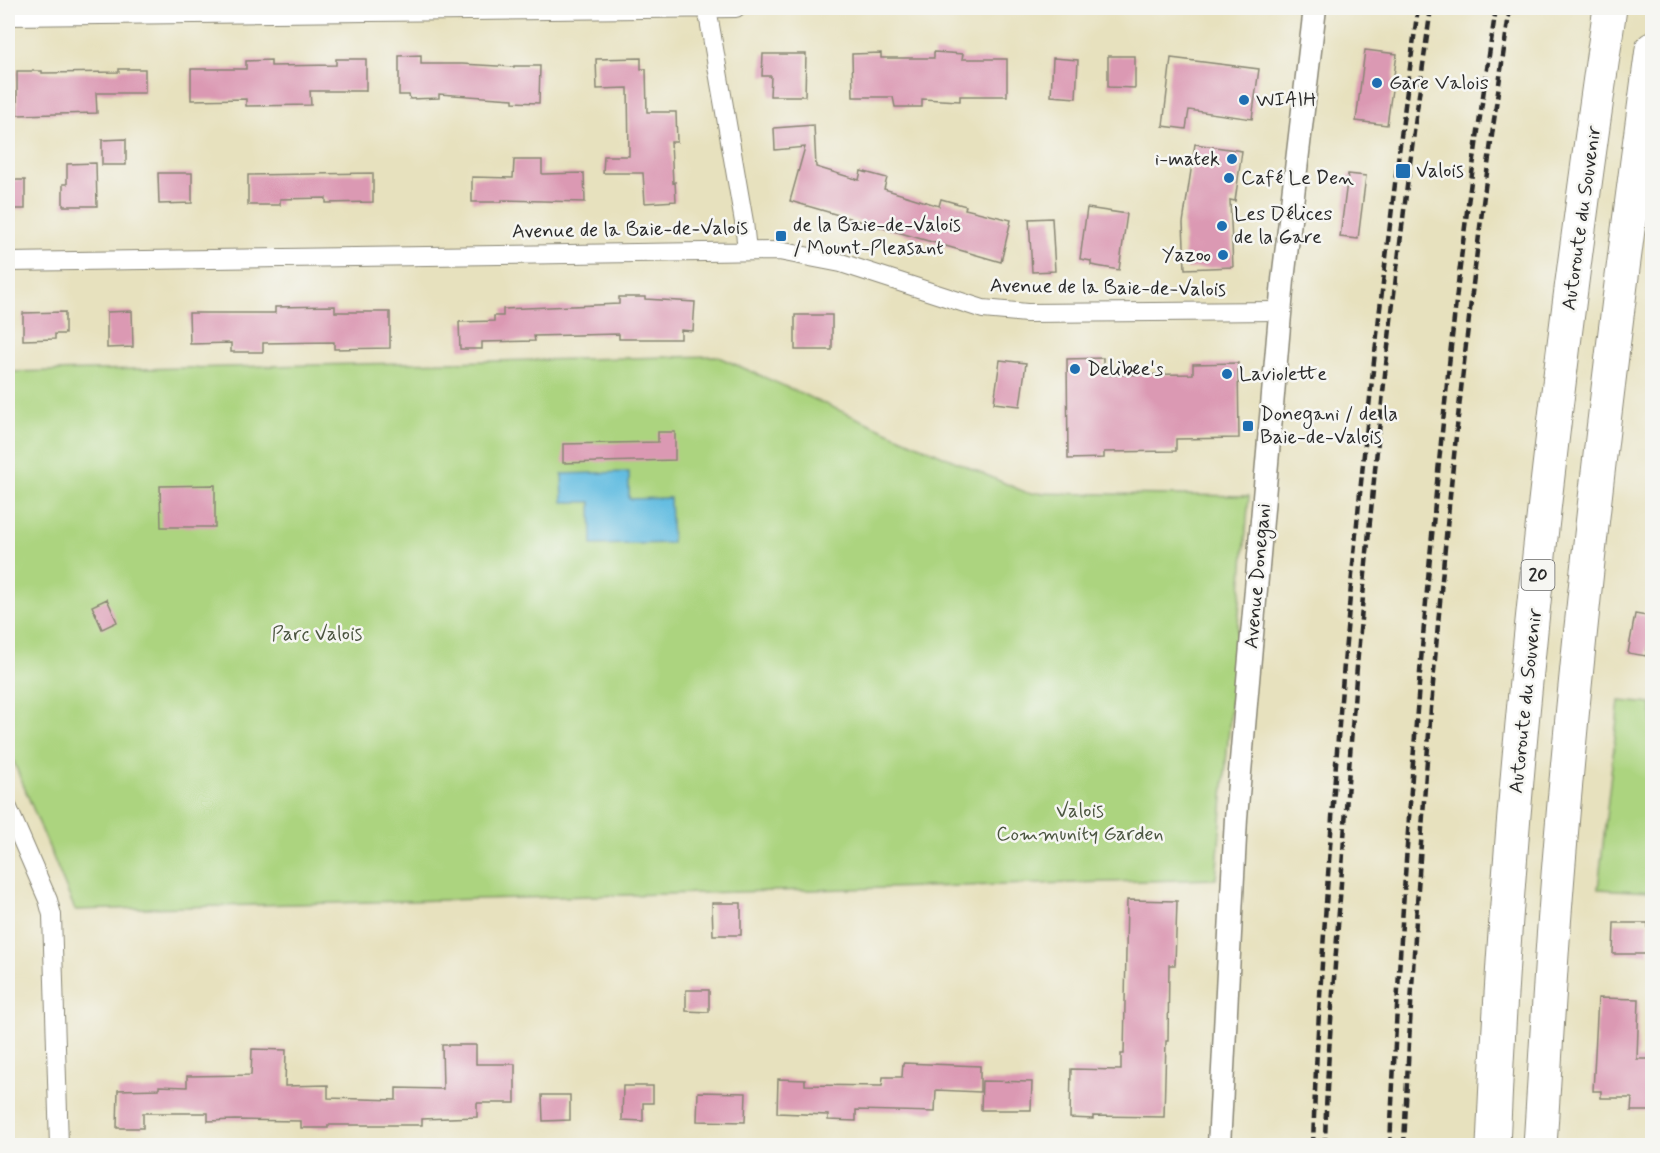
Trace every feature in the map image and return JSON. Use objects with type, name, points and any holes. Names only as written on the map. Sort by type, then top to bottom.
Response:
[{"type":"highway","name":"Autoroute du Souvenir","points":[[1492,1146],[1507,893],[1536,598],[1570,303],[1610,8]]},
{"type":"highway","points":[[1540,1146],[1554,914],[1577,672],[1605,417],[1653,49]]},
{"type":"highway","points":[[1554,914],[1560,1146]]},
{"type":"street","points":[[707,8],[747,251]]},
{"type":"street","points":[[8,16],[736,8]]},
{"type":"street","name":"Avenue Donegani","points":[[1219,1146],[1234,847],[1282,280],[1315,8]]},
{"type":"street","name":"Avenue de la Baie-de-Valois","points":[[8,262],[779,251],[841,263],[982,309],[1027,313],[1281,311]]},
{"type":"street","points":[[8,808],[52,915],[59,1146]]},
{"type":"green space","name":"Parc Valois","points":[[716,356],[1027,493],[1249,496],[1216,879],[75,910],[8,748],[8,372]]},
{"type":"green space","points":[[1619,701],[1652,704],[1652,892],[1598,889]]},
{"type":"water","points":[[629,472],[629,499],[670,498],[672,543],[592,545],[591,502],[563,502],[562,474]]},
{"type":"building","name":"Gare Valois","points":[[1365,50],[1397,54],[1387,125],[1356,121]]},
{"type":"building","points":[[934,52],[963,54],[962,59],[1007,59],[1007,96],[960,96],[960,101],[922,99],[922,107],[895,107],[893,97],[853,97],[852,54],[881,53],[881,58],[934,58]]},
{"type":"building","points":[[763,54],[806,54],[805,96],[770,96],[771,76],[762,76]]},
{"type":"building","points":[[421,55],[421,64],[540,66],[539,103],[439,94],[439,98],[410,99],[409,95],[399,95],[399,56]]},
{"type":"building","points":[[1108,56],[1135,56],[1135,88],[1108,87]]},
{"type":"building","points":[[641,58],[641,69],[646,69],[647,112],[676,112],[677,142],[671,142],[676,201],[645,203],[643,173],[603,173],[604,156],[629,156],[628,88],[597,89],[596,59]]},
{"type":"building","points":[[1053,58],[1078,60],[1076,98],[1051,96]]},
{"type":"building","points":[[1171,58],[1259,69],[1252,119],[1189,110],[1186,129],[1163,126]]},
{"type":"building","points":[[336,59],[366,59],[366,91],[310,91],[311,105],[246,106],[246,99],[191,100],[191,69],[246,69],[246,61],[271,60],[271,66],[336,65]]},
{"type":"building","points":[[119,69],[145,69],[145,93],[96,93],[97,113],[17,115],[17,71],[119,72]]},
{"type":"building","points":[[814,125],[816,167],[859,180],[861,171],[887,178],[884,189],[939,206],[941,199],[966,206],[965,209],[1011,220],[1001,262],[790,201],[805,147],[775,150],[774,128]]},
{"type":"building","points":[[126,139],[126,165],[102,165],[102,140]]},
{"type":"building","points":[[1195,144],[1242,151],[1235,201],[1230,200],[1233,267],[1185,269],[1183,223]]},
{"type":"building","points":[[514,160],[542,160],[542,174],[584,173],[585,202],[502,200],[502,202],[472,202],[472,177],[513,178]]},
{"type":"building","points":[[96,163],[97,206],[63,206],[63,184],[67,184],[67,164]]},
{"type":"building","points":[[158,173],[192,173],[192,203],[159,204]]},
{"type":"building","points":[[373,173],[373,202],[326,203],[326,198],[280,199],[280,205],[248,205],[248,175]]},
{"type":"building","points":[[1348,174],[1366,176],[1358,239],[1340,237]]},
{"type":"building","points":[[8,180],[25,180],[25,209],[8,209]]},
{"type":"building","points":[[1087,208],[1127,214],[1119,270],[1091,265],[1091,261],[1080,259]]},
{"type":"building","points":[[1052,218],[1055,271],[1032,272],[1029,219]]},
{"type":"building","points":[[619,297],[695,302],[693,331],[681,330],[681,339],[619,339],[619,334],[534,336],[535,341],[482,342],[482,349],[460,349],[459,322],[494,321],[494,316],[503,316],[503,309],[619,304]]},
{"type":"building","points":[[335,306],[335,312],[390,312],[390,348],[334,349],[334,342],[263,343],[263,352],[231,352],[231,343],[190,344],[189,313],[275,313],[275,307]]},
{"type":"building","points":[[132,311],[133,347],[107,348],[107,312]]},
{"type":"building","points":[[65,312],[65,334],[55,334],[55,339],[23,340],[23,313]]},
{"type":"building","points":[[795,315],[832,315],[832,350],[795,350]]},
{"type":"building","points":[[1103,358],[1103,375],[1193,374],[1193,364],[1238,363],[1239,438],[1176,439],[1176,451],[1104,452],[1104,458],[1068,459],[1067,359]]},
{"type":"building","points":[[1000,360],[1026,363],[1020,406],[994,403]]},
{"type":"building","points":[[658,432],[675,432],[675,460],[563,463],[563,444],[658,442]]},
{"type":"building","points":[[215,485],[215,527],[161,527],[160,486]]},
{"type":"building","points":[[107,599],[117,622],[102,629],[92,606]]},
{"type":"building","points":[[1635,614],[1653,617],[1646,656],[1628,653]]},
{"type":"building","points":[[1127,900],[1177,901],[1175,965],[1169,965],[1164,1117],[1070,1118],[1071,1069],[1121,1070],[1121,1054],[1124,1054]]},
{"type":"building","points":[[712,903],[741,903],[741,935],[713,935]]},
{"type":"building","points":[[1614,923],[1648,923],[1648,954],[1613,954]]},
{"type":"building","points":[[686,990],[709,990],[709,1012],[686,1011]]},
{"type":"building","points":[[1598,998],[1639,999],[1637,1059],[1653,1059],[1653,1111],[1631,1111],[1632,1098],[1601,1098],[1601,1091],[1593,1091]]},
{"type":"building","points":[[442,1045],[476,1045],[476,1064],[515,1064],[515,1103],[477,1103],[477,1117],[422,1119],[422,1125],[328,1125],[328,1128],[301,1128],[301,1121],[208,1121],[208,1113],[143,1113],[143,1128],[117,1128],[118,1090],[159,1089],[159,1086],[187,1087],[187,1076],[251,1075],[252,1049],[286,1050],[285,1086],[328,1085],[328,1098],[396,1100],[396,1088],[443,1089]]},
{"type":"building","points":[[903,1063],[980,1066],[980,1092],[936,1090],[935,1112],[856,1110],[856,1121],[828,1120],[828,1115],[777,1113],[778,1079],[805,1080],[805,1085],[882,1086],[883,1077],[902,1077]]},
{"type":"building","points":[[982,1081],[1032,1082],[1031,1110],[981,1110]]},
{"type":"building","points":[[623,1086],[653,1086],[653,1103],[643,1103],[643,1121],[622,1120]]},
{"type":"building","points":[[698,1092],[746,1093],[745,1122],[697,1121]]},
{"type":"building","points":[[542,1095],[570,1095],[570,1120],[543,1121]]},
{"type":"railway","points":[[1313,1146],[1322,959],[1346,637],[1378,322],[1418,8]]},
{"type":"railway","points":[[1325,1146],[1332,999],[1359,641],[1379,429],[1403,218],[1431,8]]},
{"type":"railway","points":[[1390,1146],[1408,825],[1425,612],[1461,256],[1496,8]]},
{"type":"railway","points":[[1404,1146],[1420,860],[1442,576],[1472,291],[1510,8]]},
{"type":"place","name":"Gare Valois","points":[[1377,83]]},
{"type":"place","name":"WIAIH","points":[[1244,100]]},
{"type":"place","name":"i-matek","points":[[1232,159]]},
{"type":"place","name":"Valois","points":[[1403,171]]},
{"type":"place","name":"Café Le Den","points":[[1229,178]]},
{"type":"place","name":"Les Délices de la Gare","points":[[1222,226]]},
{"type":"place","name":"de la Baie-de-Valois / Mount-Pleasant","points":[[781,236]]},
{"type":"place","name":"Yazoo","points":[[1223,255]]},
{"type":"place","name":"Delibee's","points":[[1075,369]]},
{"type":"place","name":"Laviolette","points":[[1227,374]]},
{"type":"place","name":"Donegani / de la Baie-de-Valois","points":[[1248,426]]},
{"type":"park label","name":"Valois Community Garden","points":[[1080,822]]}]
